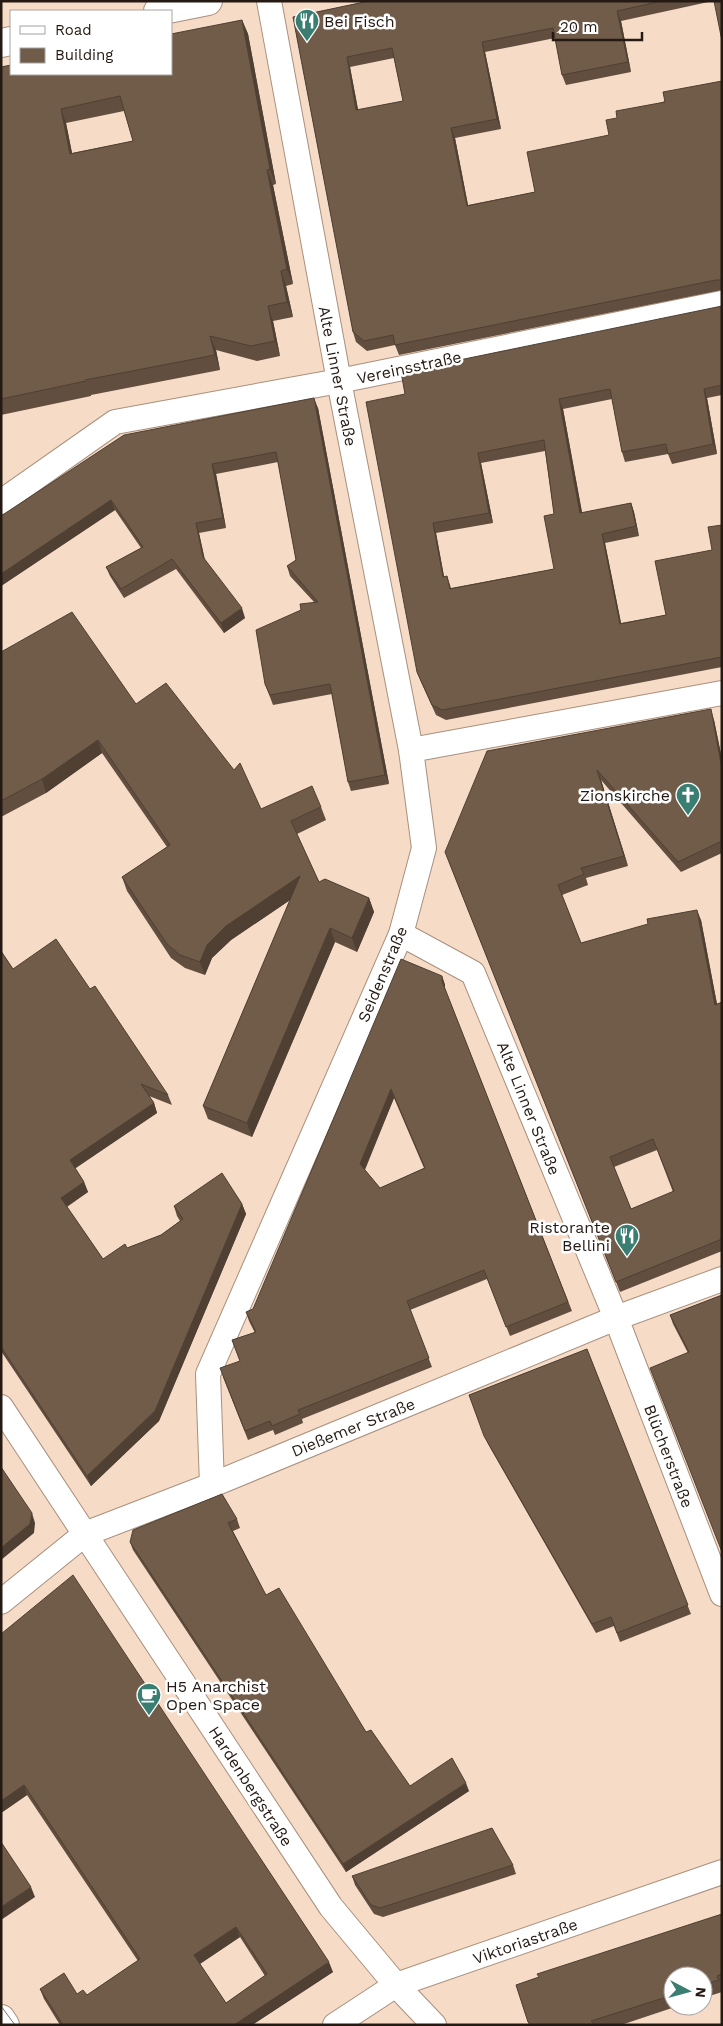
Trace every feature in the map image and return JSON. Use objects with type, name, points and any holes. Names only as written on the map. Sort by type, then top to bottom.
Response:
[{"type":"main road","points":[[163,10],[208,1]]},
{"type":"main road","points":[[1,2019],[5,2025]]},
{"type":"street","name":"Alte Linner Straße","points":[[269,1],[339,381],[412,750]]},
{"type":"street","name":"Vereinsstraße","points":[[1,502],[115,422],[339,381],[722,303]]},
{"type":"street","points":[[412,750],[722,693]]},
{"type":"street","name":"Seidenstraße","points":[[212,1485],[208,1374],[401,934],[424,848],[412,750]]},
{"type":"street","name":"Alte Linner Straße","points":[[401,934],[473,973],[616,1318]]},
{"type":"street","name":"Dießemer Straße","points":[[1,1602],[85,1534],[212,1485],[616,1318],[722,1279]]},
{"type":"street","name":"Blücherstraße","points":[[616,1318],[722,1594]]},
{"type":"street","name":"Hardenbergstraße","points":[[1,1407],[331,1907],[396,1985],[434,2025]]},
{"type":"street","name":"Viktoriastraße","points":[[335,2025],[396,1985],[722,1872]]},
{"type":"building","points":[[369,1],[662,1],[617,11],[628,62],[562,75],[553,28],[482,42],[497,119],[451,128],[467,206],[535,192],[527,152],[609,135],[606,120],[617,118],[616,111],[665,102],[663,92],[722,81],[722,280],[395,345],[393,335],[364,341],[353,332],[293,17]],"holes":[[[392,48],[403,101],[356,110],[347,57]]]},
{"type":"building","points":[[714,1],[722,1],[722,41]]},
{"type":"building","points":[[242,20],[270,169],[267,170],[287,269],[281,271],[287,302],[268,306],[275,341],[251,346],[210,336],[215,355],[85,380],[1,399],[1,67],[10,65],[10,75],[172,75],[172,34]],"holes":[[[120,96],[133,141],[70,154],[61,109]]]},
{"type":"building","points":[[722,306],[722,385],[704,389],[713,444],[668,454],[666,444],[622,452],[610,389],[559,399],[580,513],[631,503],[636,526],[602,534],[620,624],[666,615],[655,561],[712,550],[708,527],[722,525],[722,657],[442,710],[432,705],[417,672],[366,402],[405,394],[401,372]],"holes":[[[544,440],[554,514],[544,516],[554,569],[450,589],[447,576],[443,577],[433,523],[489,513],[478,453]]]},
{"type":"building","points":[[314,398],[385,775],[348,782],[330,684],[270,695],[265,684],[256,630],[301,610],[300,604],[318,602],[287,566],[296,560],[276,452],[212,464],[223,518],[196,523],[203,557],[242,608],[221,623],[172,559],[121,589],[106,567],[143,547],[111,500],[1,574],[1,516],[124,435]]},
{"type":"building","points":[[72,612],[136,704],[166,683],[234,770],[240,763],[261,809],[312,786],[321,807],[291,821],[319,882],[325,879],[369,898],[352,938],[330,928],[247,1123],[203,1106],[300,876],[226,926],[207,945],[200,962],[180,955],[167,944],[122,877],[170,845],[98,740],[42,779],[1,801],[1,652]]},
{"type":"building","points":[[711,709],[722,769],[722,841],[678,862],[597,770],[624,856],[581,868],[584,874],[558,885],[581,943],[648,924],[647,919],[697,910],[715,1005],[722,1002],[722,1239],[616,1282],[445,852],[487,751]],"holes":[[[653,1139],[674,1191],[631,1209],[610,1157]]]},
{"type":"building","points":[[56,939],[90,989],[95,986],[168,1095],[141,1084],[154,1103],[70,1160],[84,1182],[61,1198],[103,1259],[125,1244],[127,1248],[161,1235],[183,1219],[174,1206],[222,1173],[242,1204],[155,1411],[87,1476],[1,1347],[1,951],[13,969]]},
{"type":"building","points":[[401,959],[442,976],[442,981],[568,1302],[506,1327],[484,1270],[407,1301],[429,1358],[298,1410],[300,1414],[272,1426],[270,1421],[245,1431],[220,1368],[240,1361],[232,1340],[256,1332],[246,1312],[253,1309]],"holes":[[[391,1089],[425,1168],[380,1188],[360,1164]]]},
{"type":"building","points":[[722,1295],[722,1552],[650,1368],[689,1352],[670,1315]]},
{"type":"building","points":[[587,1349],[688,1605],[617,1633],[611,1617],[592,1624],[484,1436],[469,1395]]},
{"type":"building","points":[[1,1467],[32,1513],[30,1524],[1,1548]]},
{"type":"building","points":[[222,1494],[237,1519],[228,1523],[266,1595],[279,1588],[366,1732],[371,1730],[410,1786],[452,1758],[466,1783],[343,1864],[130,1542],[133,1530]]},
{"type":"building","points":[[73,1575],[329,1962],[234,2025],[63,2025],[40,1989],[64,1973],[77,1994],[83,1990],[87,1995],[140,1959],[24,1785],[1,1801],[1,1634]],"holes":[[[236,1927],[267,1974],[226,2003],[194,1955]]]},
{"type":"building","points":[[492,1828],[513,1865],[380,1908],[371,1905],[352,1876]]},
{"type":"building","points":[[1,1842],[31,1887],[1,1907]]},
{"type":"building","points":[[722,1914],[722,1974],[717,1976],[719,1980],[713,1982],[713,1966],[663,1966],[663,1998],[591,2021],[595,2025],[531,2025],[528,2022],[516,1985],[539,1977],[537,1974]]},
{"type":"tram line","points":[[1,2006],[15,2025]]},
{"type":"place","name":"Bei Fisch","points":[[307,42]]},
{"type":"place","name":"Zionskirche","points":[[688,816]]},
{"type":"place","name":"Ristorante Bellini","points":[[627,1257]]},
{"type":"place","name":"H5 Anarchist Open Space","points":[[149,1716]]}]
